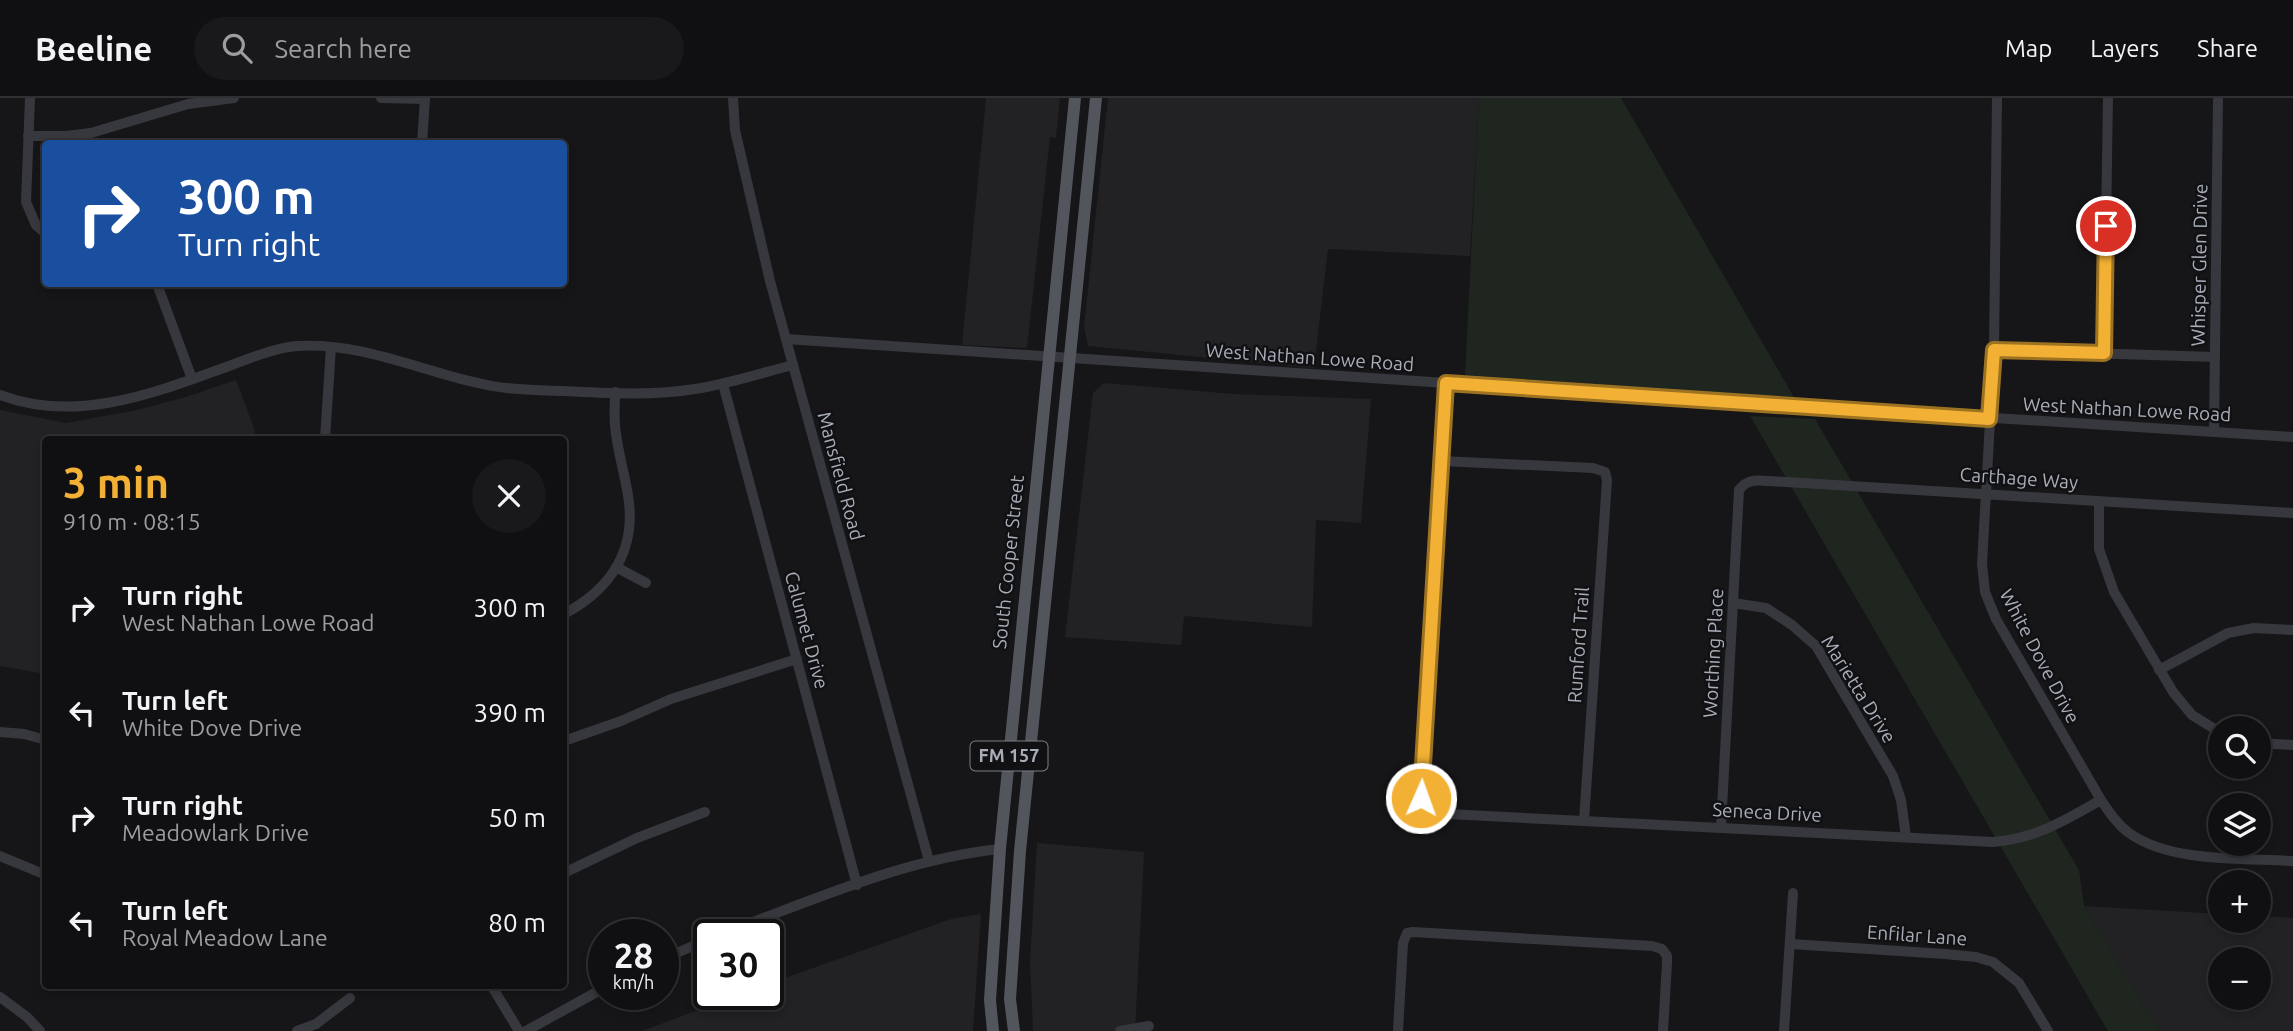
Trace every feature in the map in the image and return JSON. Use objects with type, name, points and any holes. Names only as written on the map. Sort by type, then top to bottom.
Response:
[{"type":"main road","name":"South Cooper Street","points":[[993,1031],[990,1000],[1000,849],[1075,98]]},
{"type":"main road","name":"South Cooper Street","points":[[1014,1031],[1010,999],[1013,946],[1042,625],[1096,98]]},
{"type":"main road","points":[[1021,623],[1042,625]]},
{"type":"street","points":[[30,98],[26,202],[36,225],[42,230]]},
{"type":"street","points":[[28,136],[91,133],[188,104],[234,98]]},
{"type":"street","points":[[381,98],[425,99],[422,140]]},
{"type":"street","name":"Mansfield Road","points":[[733,98],[738,143],[770,281],[929,861]]},
{"type":"street","name":"White Dove Drive","points":[[1997,98],[1994,350],[1982,564],[1985,592],[1996,619],[2101,800],[2112,817],[2130,833],[2165,850],[2195,855],[2293,861]]},
{"type":"street","points":[[2104,353],[2108,98]]},
{"type":"street","name":"Whisper Glen Drive","points":[[2214,432],[2218,98]]},
{"type":"street","points":[[158,287],[192,379]]},
{"type":"street","name":"West Nathan Lowe Road","points":[[786,339],[2293,437]]},
{"type":"street","points":[[0,395],[35,404],[104,405],[295,346],[331,347],[363,352],[507,388],[664,393],[723,384],[793,365]]},
{"type":"street","points":[[325,436],[331,347]]},
{"type":"street","points":[[1994,350],[2215,357]]},
{"type":"street","points":[[1441,461],[1446,383]]},
{"type":"street","name":"Calumet Drive","points":[[723,384],[857,885]]},
{"type":"street","points":[[567,612],[583,604],[603,587],[616,566],[628,537],[629,515],[615,424],[615,392]]},
{"type":"street","name":"Rumford Trail","points":[[1441,461],[1593,468],[1605,472],[1607,480],[1584,821]]},
{"type":"street","name":"Seneca Drive","points":[[1441,461],[1433,626],[1421,784],[1421,798],[1425,806],[1434,811],[1448,814],[1993,842],[2016,840],[2040,833],[2101,800]]},
{"type":"street","name":"Carthage Way","points":[[1744,483],[1752,480],[2293,513]]},
{"type":"street","name":"Worthing Place","points":[[1721,827],[1739,490],[1744,483]]},
{"type":"street","points":[[2099,501],[2099,549],[2114,592],[2159,670],[2192,715],[2208,725]]},
{"type":"street","points":[[616,566],[646,583]]},
{"type":"street","name":"Marietta Drive","points":[[1733,603],[1766,608],[1793,625],[1816,646],[1893,776],[1901,800],[1906,838]]},
{"type":"street","points":[[2159,670],[2228,633],[2254,628],[2293,630]]},
{"type":"street","points":[[567,740],[621,721],[671,699],[797,659]]},
{"type":"street","points":[[0,732],[42,739]]},
{"type":"street","points":[[2271,744],[2293,745]]},
{"type":"street","points":[[567,872],[637,838],[705,812]]},
{"type":"street","points":[[763,919],[929,861],[1000,849]]},
{"type":"street","points":[[0,856],[42,873]]},
{"type":"street","points":[[1784,1031],[1793,893]]},
{"type":"street","points":[[1398,1031],[1403,943],[1407,933],[1413,932],[1651,946],[1662,949],[1667,956],[1663,1031]]},
{"type":"street","name":"Enfilar Lane","points":[[1791,944],[1956,955],[1993,962],[2019,983],[2048,1031]]},
{"type":"street","points":[[493,989],[519,1031]]},
{"type":"street","points":[[0,997],[27,1017],[40,1031]]},
{"type":"street","points":[[526,1031],[588,997]]},
{"type":"street","points":[[297,1031],[316,1024],[350,998]]},
{"type":"street","points":[[1120,1031],[1149,1029],[1155,1016]]},
{"type":"shaded area","points":[[986,98],[1060,98],[1056,138],[1050,137],[1027,348],[962,345]]},
{"type":"shaded area","points":[[1108,98],[1479,98],[1470,256],[1328,249],[1314,368],[1088,346],[1084,327]]},
{"type":"shaded area","points":[[1479,98],[1621,98],[1795,399],[1465,375]]},
{"type":"shaded area","points":[[236,380],[255,431],[254,436],[42,436],[42,673],[0,666],[0,410],[66,423],[137,410]]},
{"type":"shaded area","points":[[1104,383],[1234,394],[1371,399],[1361,523],[1316,520],[1312,627],[1184,616],[1181,645],[1065,637],[1093,393]]},
{"type":"shaded area","points":[[1750,416],[1815,419],[2079,870],[2084,906],[2159,1031],[2108,1031]]},
{"type":"shaded area","points":[[1037,843],[1144,852],[1135,1031],[1033,1031],[1030,962]]},
{"type":"shaded area","points":[[2084,906],[2208,913],[2208,933],[2271,933],[2271,917],[2293,918],[2293,1031],[2159,1031]]},
{"type":"shaded area","points":[[981,914],[973,1031],[642,1031],[698,1010],[784,1010],[784,978],[951,919]]},
{"type":"route","points":[[1421,798],[1446,383],[1989,419],[1994,350],[2104,353],[2106,226]]}]
